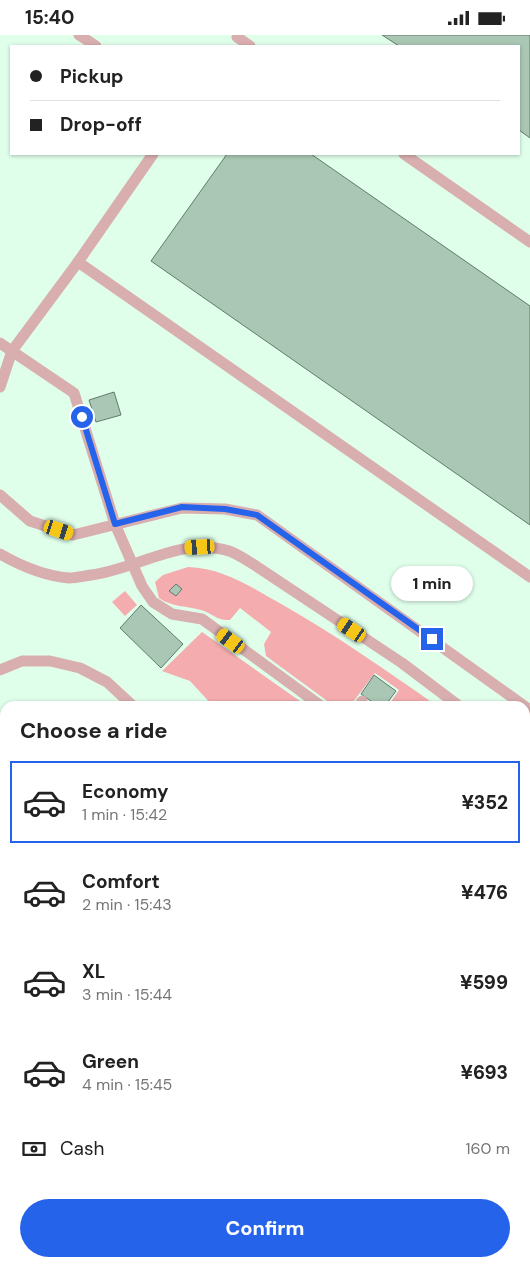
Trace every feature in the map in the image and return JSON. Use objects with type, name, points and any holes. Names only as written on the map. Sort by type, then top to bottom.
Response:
[{"type":"lane","points":[[79,35],[94,45]]},
{"type":"lane","points":[[235,39],[248,45]]},
{"type":"lane","points":[[0,387],[12,351],[78,262],[152,155]]},
{"type":"lane","points":[[405,155],[530,242]]},
{"type":"lane","points":[[78,262],[530,577]]},
{"type":"lane","points":[[0,343],[74,393],[115,524],[142,586],[153,602],[172,614],[202,619],[314,701]]},
{"type":"lane","points":[[0,354],[12,351]]},
{"type":"lane","points":[[0,495],[30,521],[73,535],[182,507],[225,509],[257,515],[517,701]]},
{"type":"lane","points":[[0,554],[16,564],[41,573],[70,578],[102,574],[185,548],[200,547],[230,551],[253,564],[402,663],[452,701]]},
{"type":"lane","points":[[0,670],[22,661],[50,661],[80,669],[107,682],[128,701]]},
{"type":"shaded area","points":[[188,567],[214,571],[237,580],[342,641],[430,701],[391,701],[399,690],[375,673],[354,701],[327,701],[266,656],[264,644],[271,632],[240,608],[230,620],[225,620],[201,610],[174,605],[164,601],[159,598],[155,582],[163,575]]},
{"type":"shaded area","points":[[125,591],[137,605],[125,616],[112,602]]},
{"type":"shaded area","points":[[202,632],[300,701],[208,701],[190,681],[162,671]]},
{"type":"building","points":[[382,35],[530,35],[530,138],[520,131],[520,45],[397,45]]},
{"type":"building","points":[[226,155],[312,155],[530,306],[530,525],[151,261]]},
{"type":"building","points":[[114,392],[121,415],[96,422],[89,400]]},
{"type":"building","points":[[176,584],[182,589],[176,596],[169,591]]},
{"type":"building","points":[[141,605],[183,644],[161,668],[120,628]]},
{"type":"building","points":[[374,675],[396,691],[389,701],[371,701],[361,694]]},
{"type":"route","points":[[82,417],[115,524],[182,507],[225,509],[257,515],[432,639]]}]
